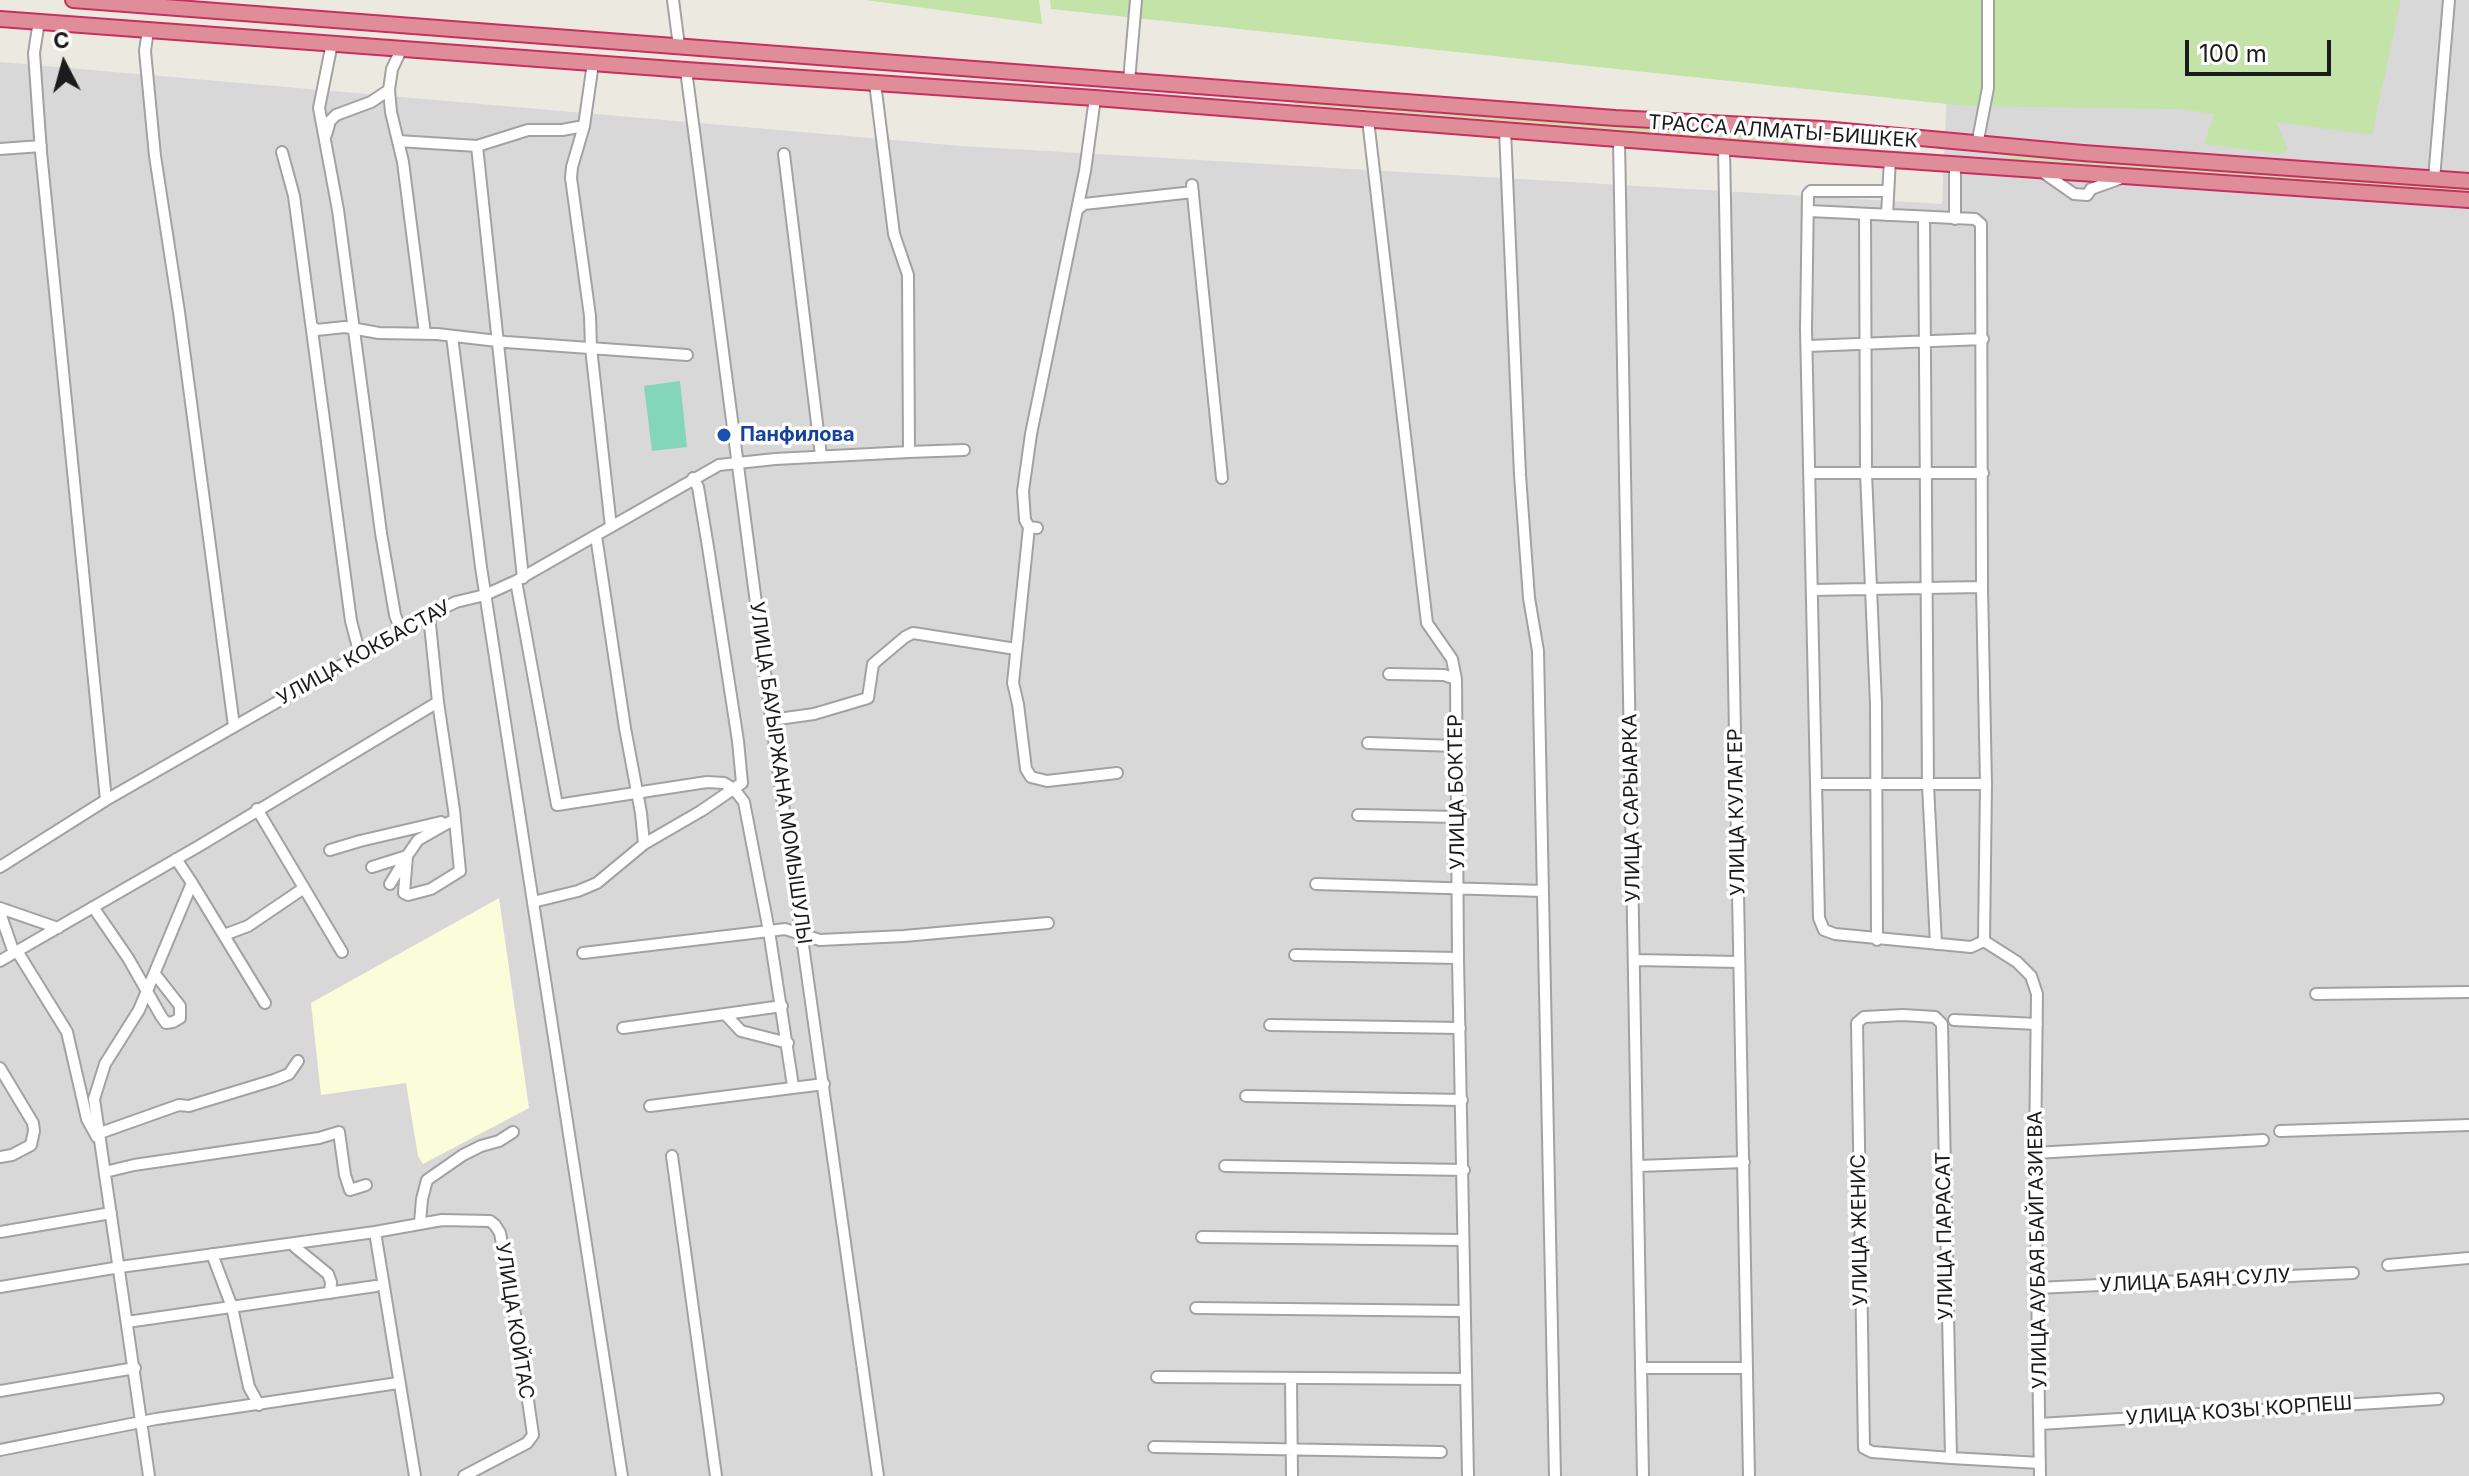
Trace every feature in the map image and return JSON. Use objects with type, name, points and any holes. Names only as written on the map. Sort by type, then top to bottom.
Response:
[{"type":"highway","name":"ТРАССА АЛМАТЫ-БИШКЕК","points":[[73,0],[1615,118],[1823,129],[1977,145],[2469,181]]},
{"type":"highway","name":"ТРАССА АЛМАТЫ-БИШКЕК","points":[[0,19],[1095,98],[1724,148],[2469,200]]},
{"type":"highway","points":[[1279,113],[1281,91]]},
{"type":"highway","points":[[1821,155],[1823,129]]},
{"type":"street","points":[[673,0],[679,46]]},
{"type":"street","points":[[1129,81],[1136,0]]},
{"type":"street","points":[[1977,145],[1988,88],[1988,0]]},
{"type":"street","points":[[2434,179],[2449,0]]},
{"type":"street","points":[[39,21],[34,53],[41,146],[106,800]]},
{"type":"street","points":[[148,30],[145,51],[155,156],[234,726]]},
{"type":"street","points":[[332,43],[319,108],[338,210],[381,533],[395,615],[401,631]]},
{"type":"street","points":[[402,48],[392,69],[389,90],[409,207],[425,334]]},
{"type":"street","points":[[593,63],[584,126],[571,178],[590,316],[611,527]]},
{"type":"street","name":"УЛИЦА БАУЫРЖАНА МОМЫШУЛЫ","points":[[686,70],[771,720],[878,1476]]},
{"type":"street","points":[[875,83],[894,234],[908,275],[909,452]]},
{"type":"street","points":[[325,137],[330,121],[336,115],[371,102],[389,90]]},
{"type":"street","points":[[1095,98],[1085,171],[1025,477],[1024,514],[1033,527],[1013,683],[1026,769],[1031,777],[1047,781],[1117,773]]},
{"type":"street","name":"УЛИЦА БОКТЕР","points":[[1368,120],[1427,623],[1452,659],[1456,679],[1468,1476]]},
{"type":"street","points":[[398,141],[477,146],[528,130],[562,130],[584,126]]},
{"type":"street","points":[[1505,130],[1520,475],[1529,598],[1538,651],[1555,1476]]},
{"type":"street","name":"УЛИЦА САРЫАРКА","points":[[1619,140],[1643,1476]]},
{"type":"street","points":[[0,149],[41,146]]},
{"type":"street","points":[[477,146],[520,580],[557,805],[707,782],[724,783],[734,789],[744,802],[782,1006],[793,1086]]},
{"type":"street","name":"УЛИЦА КУЛАГЕР","points":[[1724,148],[1749,1476]]},
{"type":"street","points":[[282,152],[294,196],[351,621],[360,655]]},
{"type":"street","points":[[784,154],[821,456]]},
{"type":"street","points":[[1887,215],[1890,159]]},
{"type":"street","points":[[1955,164],[1955,219]]},
{"type":"street","points":[[2035,169],[2074,194],[2087,195],[2091,189],[2134,176]]},
{"type":"street","points":[[1077,210],[1084,204],[1193,189],[1222,478]]},
{"type":"street","points":[[1809,211],[1975,219],[1981,224],[1986,784],[1984,941],[1971,947],[1835,934],[1824,930],[1820,923],[1810,473],[1808,194],[1811,191],[1888,191]]},
{"type":"street","points":[[1865,214],[1866,473],[1876,704],[1877,940]]},
{"type":"street","points":[[1924,217],[1928,785],[1936,944]]},
{"type":"street","points":[[312,326],[316,330],[353,328],[379,333],[687,355]]},
{"type":"street","points":[[452,336],[485,595],[622,1476]]},
{"type":"street","points":[[1808,346],[1983,339]]},
{"type":"street","name":"УЛИЦА КОКБАСТАУ","points":[[2,861],[429,615],[456,602],[485,595],[520,580],[719,465],[738,461],[964,450]]},
{"type":"street","points":[[1810,473],[1983,473]]},
{"type":"street","points":[[533,902],[597,883],[644,844],[742,783],[698,487],[693,478]]},
{"type":"street","points":[[596,536],[644,844]]},
{"type":"street","points":[[1812,590],[1982,587]]},
{"type":"street","points":[[407,856],[404,893],[408,895],[431,889],[460,871],[429,615]]},
{"type":"street","points":[[771,720],[814,714],[868,698],[873,664],[913,633],[1016,649]]},
{"type":"street","points":[[1389,674],[1444,675],[1456,679]]},
{"type":"street","points":[[0,961],[438,702]]},
{"type":"street","points":[[1368,743],[1455,746]]},
{"type":"street","points":[[1817,784],[1986,784]]},
{"type":"street","points":[[257,809],[342,952]]},
{"type":"street","points":[[1358,815],[1457,817]]},
{"type":"street","points":[[330,850],[423,824],[455,819]]},
{"type":"street","points":[[390,884],[418,840],[455,819]]},
{"type":"street","points":[[372,867],[407,856]]},
{"type":"street","points":[[176,859],[265,1003]]},
{"type":"street","points":[[149,1476],[94,1099],[105,1064],[147,992],[192,883]]},
{"type":"street","points":[[1316,884],[1543,891]]},
{"type":"street","points":[[224,935],[248,926],[304,888]]},
{"type":"street","points":[[93,907],[111,931],[166,1023],[180,1018],[180,1006],[155,974]]},
{"type":"street","points":[[0,911],[58,928]]},
{"type":"street","points":[[0,911],[16,952],[67,1032],[87,1119],[100,1138]]},
{"type":"street","points":[[785,929],[799,915]]},
{"type":"street","points":[[583,953],[785,929],[820,940],[1048,923]]},
{"type":"street","name":"УЛИЦА АУБАЯ БАЙГАЗИЕВА","points":[[1984,941],[2017,962],[2031,976],[2037,994],[2035,1153],[2040,1476]]},
{"type":"street","points":[[1295,955],[1458,958]]},
{"type":"street","points":[[1635,960],[1739,962]]},
{"type":"street","points":[[2316,994],[2469,992]]},
{"type":"street","points":[[623,1028],[782,1006]]},
{"type":"street","points":[[725,1014],[741,1031],[788,1043]]},
{"type":"street","name":"УЛИЦА ЖЕНИС","points":[[1935,1017],[1864,1017],[1857,1023],[1864,1448],[1872,1452],[1951,1458]]},
{"type":"street","name":"УЛИЦА ПАРАСАТ","points":[[1935,1017],[1942,1024],[1951,1458]]},
{"type":"street","points":[[1954,1020],[2037,1024]]},
{"type":"street","points":[[1270,1025],[1460,1028]]},
{"type":"street","points":[[100,1138],[179,1105],[189,1106],[274,1080],[289,1074],[298,1061]]},
{"type":"street","points":[[0,1068],[33,1123],[34,1131],[31,1145],[12,1155],[0,1157]]},
{"type":"street","points":[[650,1106],[824,1084]]},
{"type":"street","points":[[1246,1096],[1462,1100]]},
{"type":"street","points":[[2280,1131],[2469,1125]]},
{"type":"street","points":[[105,1172],[319,1138],[339,1132],[350,1190],[366,1185]]},
{"type":"street","points":[[420,1223],[427,1180],[463,1155],[513,1132]]},
{"type":"street","points":[[2035,1153],[2263,1140]]},
{"type":"street","points":[[672,1156],[716,1476]]},
{"type":"street","points":[[1639,1166],[1744,1162]]},
{"type":"street","points":[[1225,1166],[1464,1170]]},
{"type":"street","points":[[0,1232],[111,1213]]},
{"type":"street","name":"УЛИЦА КОЙТАС","points":[[375,1232],[420,1223],[479,1219],[495,1225],[500,1233],[533,1435],[527,1443],[464,1476]]},
{"type":"street","points":[[0,1287],[375,1232],[415,1476]]},
{"type":"street","points":[[1202,1237],[1463,1240]]},
{"type":"street","points":[[295,1243],[295,1247],[328,1274],[330,1293]]},
{"type":"street","points":[[212,1254],[232,1307],[249,1387],[259,1405]]},
{"type":"street","points":[[2388,1265],[2469,1258]]},
{"type":"street","name":"УЛИЦА БАЯН СУЛУ","points":[[2037,1288],[2353,1273]]},
{"type":"street","points":[[127,1322],[376,1286]]},
{"type":"street","points":[[1196,1308],[1464,1311]]},
{"type":"street","points":[[0,1391],[135,1368]]},
{"type":"street","points":[[1642,1368],[1747,1368]]},
{"type":"street","points":[[1157,1377],[1466,1379]]},
{"type":"street","points":[[1291,1379],[1292,1476]]},
{"type":"street","points":[[0,1450],[156,1419],[398,1383]]},
{"type":"street","name":"УЛИЦА КОЗЫ КОРПЕШ","points":[[2040,1424],[2438,1399]]},
{"type":"street","points":[[1154,1447],[1441,1452]]},
{"type":"street","points":[[1951,1458],[2040,1463]]},
{"type":"shaded area","points":[[1951,0],[2469,0],[2469,1476],[0,1476],[0,62],[962,146],[1942,204]]},
{"type":"shaded area","points":[[499,898],[529,1108],[423,1164],[418,1156],[406,1083],[321,1095],[311,1003]]},
{"type":"green space","points":[[866,0],[1039,0],[1042,24]]},
{"type":"green space","points":[[1050,0],[2401,0],[2372,135],[2276,122],[2288,149],[2282,154],[2204,144],[2214,114],[2177,109],[1966,106],[1051,9]]},
{"type":"green space","points":[[1299,97],[1798,136],[1796,144],[1294,104]]},
{"type":"green space","points":[[2011,154],[2469,186],[2469,193],[2005,158]]},
{"type":"green space","points":[[680,381],[687,447],[652,451],[644,386]]},
{"type":"place","name":"Панфилова","points":[[724,435]]}]
